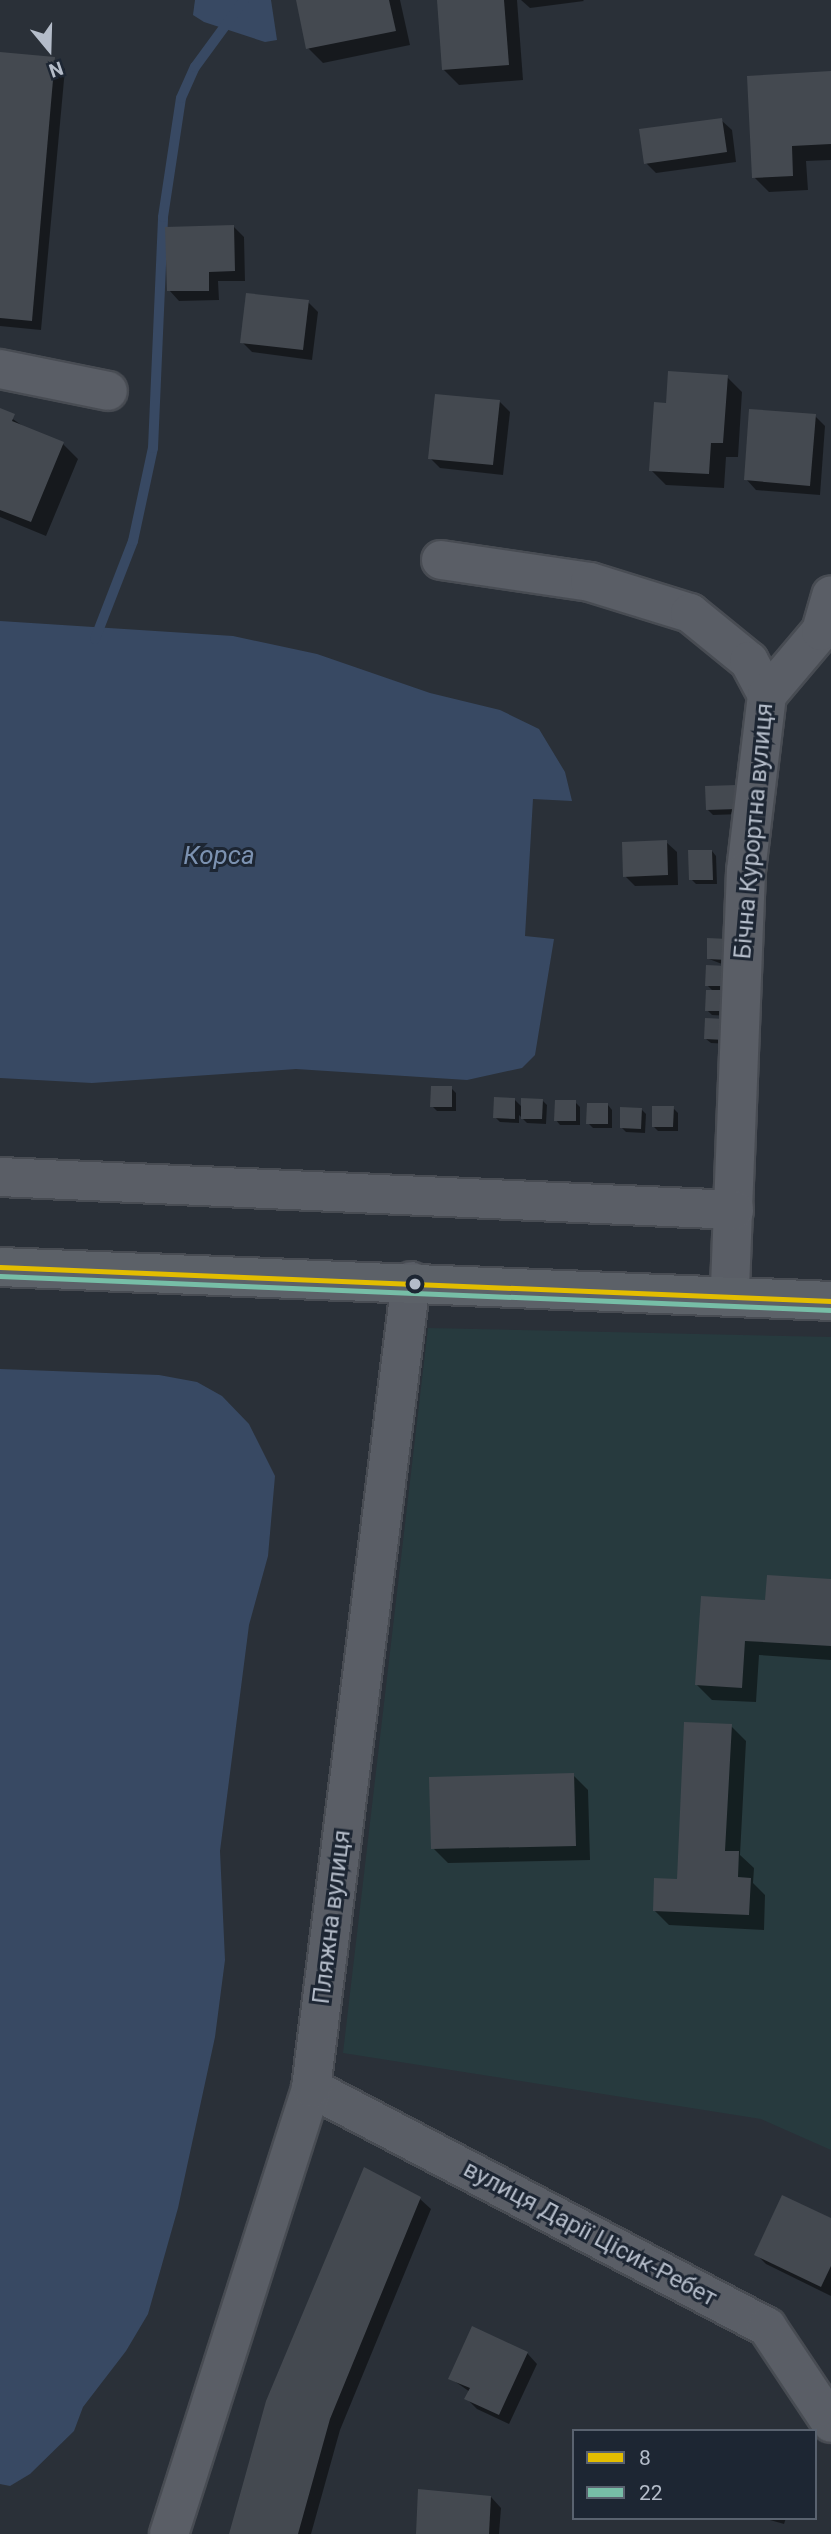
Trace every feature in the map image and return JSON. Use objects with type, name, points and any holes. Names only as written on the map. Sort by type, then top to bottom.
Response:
[{"type":"main road","points":[[0,1267],[411,1281],[831,1301]]},
{"type":"street","points":[[0,369],[108,391]]},
{"type":"street","name":"Бічна Курортна вулиця","points":[[440,560],[590,582],[690,613],[749,661],[767,695],[746,871],[730,1296]]},
{"type":"street","points":[[767,695],[821,631],[831,595]]},
{"type":"street","points":[[0,1177],[734,1210]]},
{"type":"street","name":"Пляжна вулиця","points":[[169,2534],[311,2088],[411,1281]]},
{"type":"street","name":"вулиця Дарії Цісик-Ребет","points":[[311,2088],[767,2327],[831,2423]]},
{"type":"green space","points":[[428,1328],[831,1337],[831,2150],[761,2119],[343,2053]]},
{"type":"water","points":[[195,0],[271,0],[277,40],[265,42],[204,22],[193,15]]},
{"type":"water","name":"Корса","points":[[0,621],[233,636],[317,654],[430,693],[500,710],[539,729],[565,772],[572,801],[533,799],[525,936],[554,939],[535,1055],[522,1068],[467,1080],[296,1069],[92,1083],[0,1078]]},
{"type":"water","points":[[0,1369],[159,1375],[197,1382],[222,1396],[249,1424],[275,1476],[268,1556],[249,1625],[220,1851],[225,1960],[215,2037],[178,2208],[148,2314],[126,2351],[83,2407],[74,2431],[30,2474],[10,2486],[0,2484]]},
{"type":"building","points":[[296,0],[389,0],[396,31],[306,49]]},
{"type":"building","points":[[437,0],[504,0],[509,65],[442,70]]},
{"type":"building","points":[[0,52],[55,57],[32,321],[0,318]]},
{"type":"building","points":[[831,71],[831,144],[792,146],[793,176],[752,178],[747,76]]},
{"type":"building","points":[[722,118],[727,152],[644,164],[639,129]]},
{"type":"building","points":[[234,225],[235,271],[209,272],[209,291],[167,291],[165,227]]},
{"type":"building","points":[[246,293],[309,300],[303,350],[240,343]]},
{"type":"building","points":[[668,371],[728,375],[723,443],[711,443],[709,474],[649,471],[654,402],[666,403]]},
{"type":"building","points":[[435,394],[500,400],[493,465],[428,459]]},
{"type":"building","points":[[0,408],[15,414],[12,421],[64,442],[31,522],[0,510]]},
{"type":"building","points":[[749,409],[816,414],[810,486],[744,480]]},
{"type":"building","points":[[737,785],[737,809],[706,810],[705,786]]},
{"type":"building","points":[[667,840],[668,875],[623,877],[622,842]]},
{"type":"building","points":[[688,850],[712,850],[713,880],[689,880]]},
{"type":"building","points":[[707,938],[729,939],[728,960],[707,959]]},
{"type":"building","points":[[706,965],[727,966],[727,986],[705,986]]},
{"type":"building","points":[[706,990],[727,990],[727,1011],[705,1011]]},
{"type":"building","points":[[705,1018],[726,1019],[726,1040],[704,1039]]},
{"type":"building","points":[[431,1086],[452,1086],[452,1107],[430,1107]]},
{"type":"building","points":[[494,1097],[515,1098],[515,1119],[493,1118]]},
{"type":"building","points":[[521,1098],[543,1099],[542,1119],[521,1119]]},
{"type":"building","points":[[555,1100],[576,1100],[576,1121],[554,1121]]},
{"type":"building","points":[[587,1103],[608,1103],[608,1124],[586,1124]]},
{"type":"building","points":[[652,1106],[674,1106],[673,1127],[652,1127]]},
{"type":"building","points":[[620,1107],[642,1108],[641,1129],[620,1128]]},
{"type":"building","points":[[767,1575],[831,1579],[831,1646],[745,1641],[742,1688],[695,1685],[701,1596],[765,1600]]},
{"type":"building","points":[[684,1722],[732,1724],[725,1851],[739,1851],[738,1877],[751,1878],[749,1915],[653,1911],[654,1878],[677,1879]]},
{"type":"building","points":[[574,1773],[576,1846],[431,1849],[429,1777]]},
{"type":"building","points":[[364,2167],[421,2197],[330,2419],[298,2534],[229,2534],[266,2401]]},
{"type":"building","points":[[782,2195],[831,2218],[831,2266],[821,2287],[754,2255]]},
{"type":"building","points":[[472,2326],[528,2352],[499,2415],[464,2399],[470,2388],[448,2379]]},
{"type":"building","points":[[418,2489],[491,2496],[489,2534],[416,2534]]},
{"type":"waterway","points":[[95,639],[133,541],[153,448],[163,217],[181,98],[195,67],[244,0]]},
{"type":"transit line","name":"8","points":[[0,1267],[831,1301]]},
{"type":"transit line","name":"22","points":[[0,1276],[831,1310]]}]
